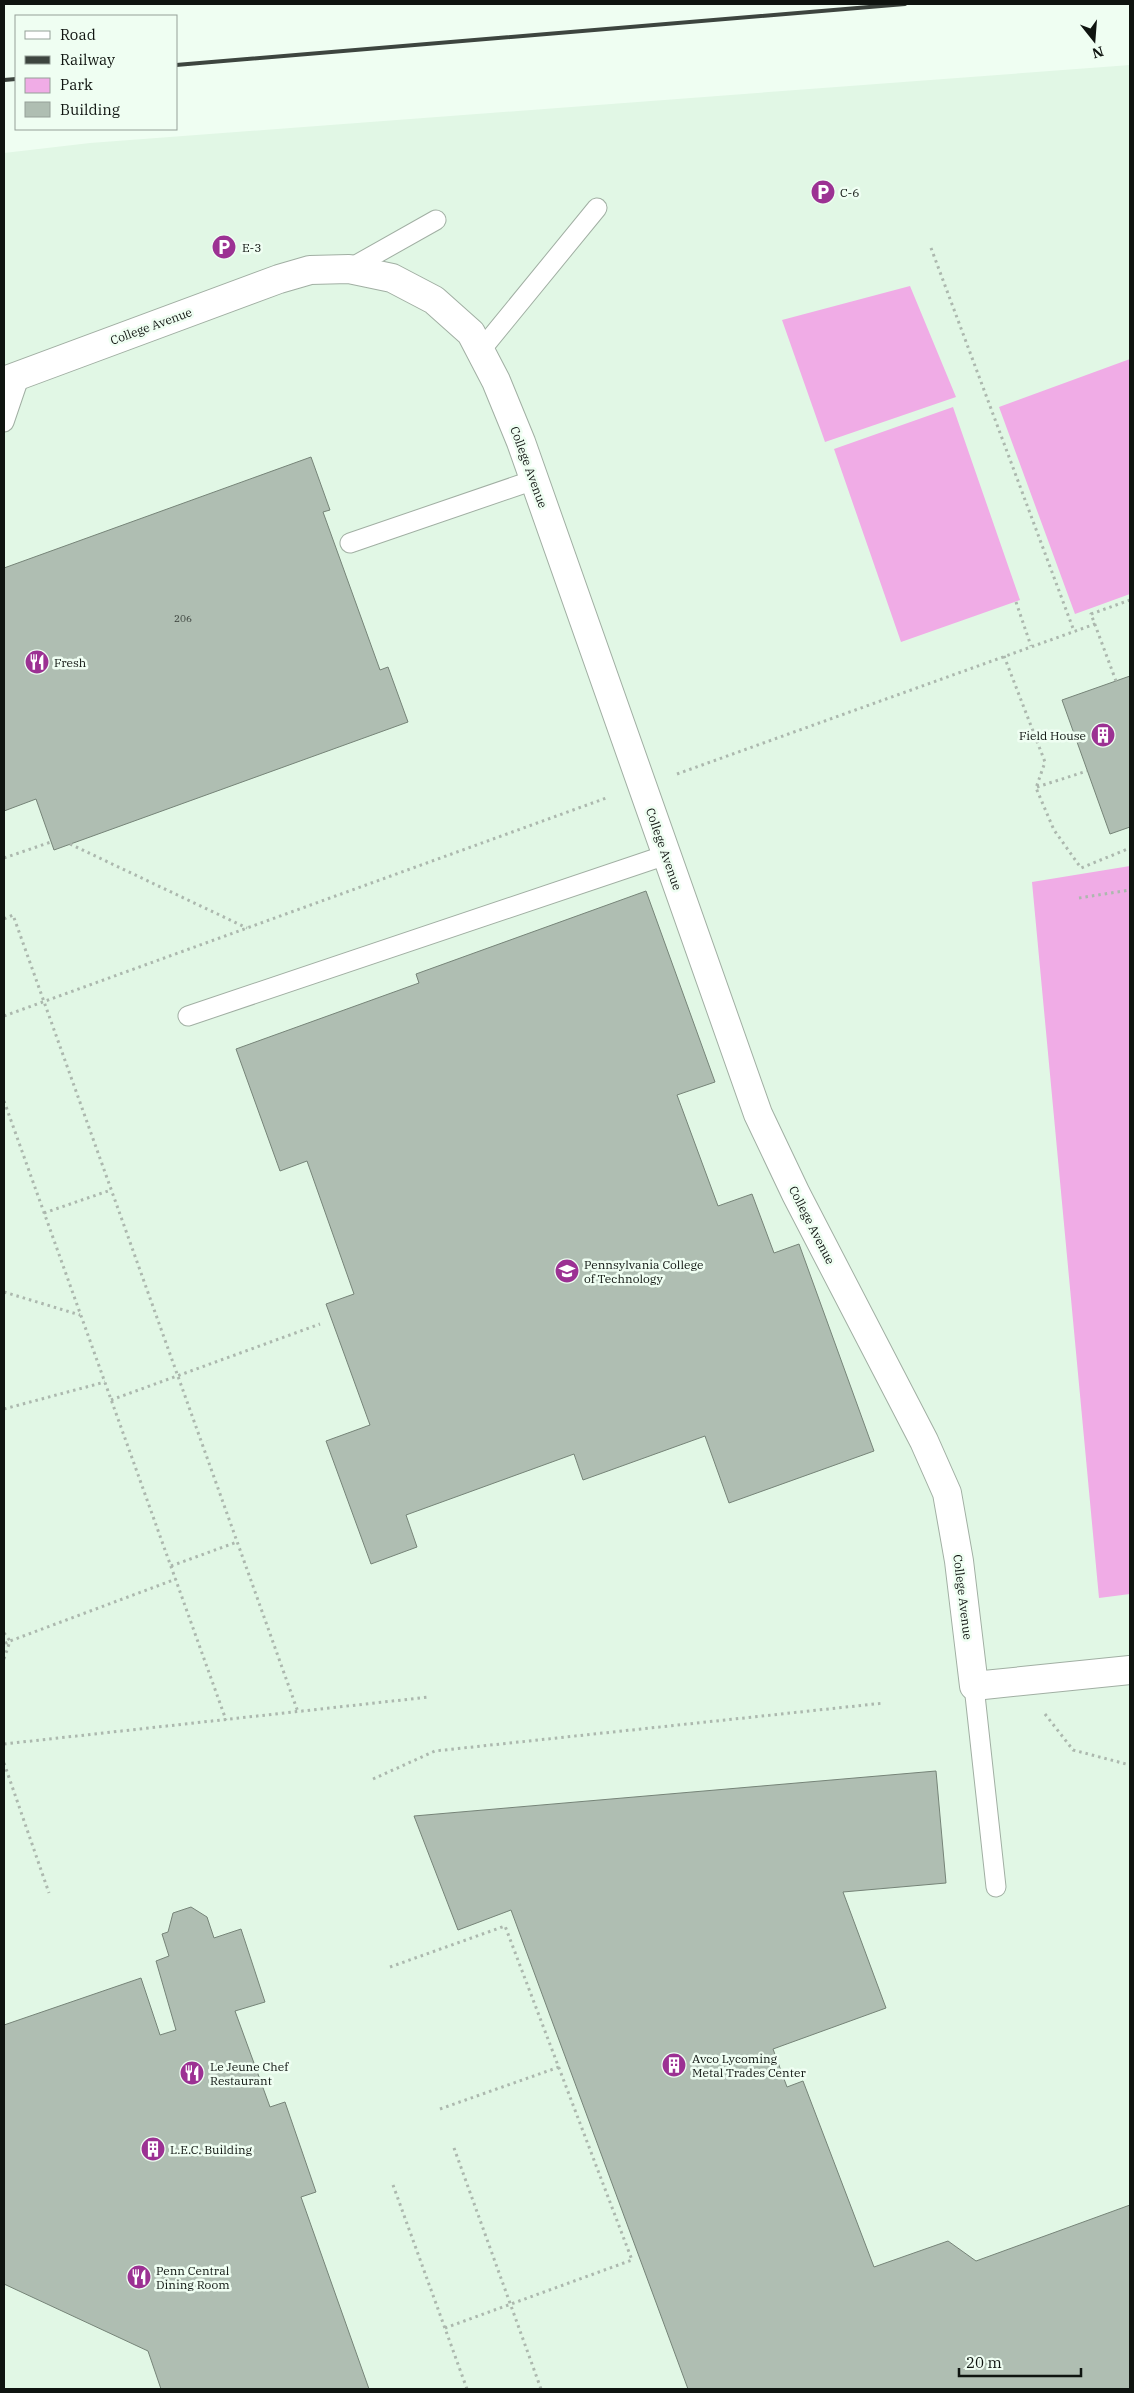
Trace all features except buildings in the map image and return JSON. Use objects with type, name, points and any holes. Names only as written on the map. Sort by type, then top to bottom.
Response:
[{"type":"street","name":"College Avenue","points":[[12,378],[279,279],[310,270],[349,269],[392,278],[434,300],[472,333],[496,381],[534,480],[758,1114],[801,1203],[924,1441],[947,1493],[974,1686]]},
{"type":"street","points":[[974,1686],[1130,1670]]},
{"type":"lane","points":[[480,350],[597,208]]},
{"type":"lane","points":[[349,269],[436,220]]},
{"type":"lane","points":[[4,422],[12,378]]},
{"type":"lane","points":[[350,543],[534,480]]},
{"type":"lane","points":[[188,1016],[666,855]]},
{"type":"lane","points":[[974,1686],[996,1887]]},
{"type":"path","points":[[931,248],[1074,631]]},
{"type":"path","points":[[1116,681],[1091,614],[1130,600]]},
{"type":"path","points":[[1016,602],[1031,646]]},
{"type":"path","points":[[672,776],[1095,624]]},
{"type":"path","points":[[1004,656],[1044,762],[1036,788],[1054,830],[1081,868],[1130,848]]},
{"type":"path","points":[[1036,788],[1087,771]]},
{"type":"path","points":[[4,1016],[614,795]]},
{"type":"path","points":[[4,858],[51,842]]},
{"type":"path","points":[[70,844],[247,928]]},
{"type":"path","points":[[1079,898],[1130,890]]},
{"type":"path","points":[[4,919],[13,915],[298,1712]]},
{"type":"path","points":[[4,1101],[226,1720]]},
{"type":"path","points":[[44,1213],[111,1190]]},
{"type":"path","points":[[4,1292],[81,1316]]},
{"type":"path","points":[[111,1400],[320,1324]]},
{"type":"path","points":[[4,1409],[105,1382]]},
{"type":"path","points":[[171,1566],[237,1542]]},
{"type":"path","points":[[4,1644],[176,1579]]},
{"type":"path","points":[[4,1633],[10,1641]]},
{"type":"path","points":[[4,1659],[10,1641]]},
{"type":"path","points":[[4,1744],[429,1697]]},
{"type":"path","points":[[373,1779],[435,1751],[884,1703]]},
{"type":"path","points":[[1042,1710],[1073,1750],[1130,1765]]},
{"type":"path","points":[[4,1764],[49,1893]]},
{"type":"path","points":[[390,1967],[505,1926],[632,2260],[444,2328]]},
{"type":"path","points":[[440,2109],[559,2067]]},
{"type":"path","points":[[454,2148],[541,2389]]},
{"type":"path","points":[[393,2185],[467,2389]]},
{"type":"shaded area","name":"Pennsylvania College of Technology","points":[[1130,65],[1130,2389],[4,2389],[4,153],[90,143]]},
{"type":"green space","points":[[910,286],[956,397],[825,442],[782,320]]},
{"type":"green space","points":[[1130,359],[1130,594],[1075,614],[999,407]]},
{"type":"green space","points":[[953,407],[1020,600],[901,642],[834,449]]},
{"type":"green space","points":[[1130,866],[1130,1594],[1099,1598],[1032,882]]},
{"type":"railway","points":[[178,65],[905,4]]},
{"type":"railway","points":[[4,80],[15,79]]},
{"type":"place","name":"C-6","points":[[823,192]]},
{"type":"place","name":"E-3","points":[[224,247]]},
{"type":"place","name":"Fresh","points":[[37,662]]},
{"type":"place","name":"Field House","points":[[1103,735]]},
{"type":"place","name":"Pennsylvania College of Technology","points":[[567,1271]]},
{"type":"place","name":"Avco Lycoming Metal Trades Center","points":[[674,2065]]},
{"type":"place","name":"Le Jeune Chef Restaurant","points":[[192,2073]]},
{"type":"place","name":"L.E.C. Building","points":[[153,2149]]},
{"type":"place","name":"Penn Central Dining Room","points":[[139,2277]]}]
